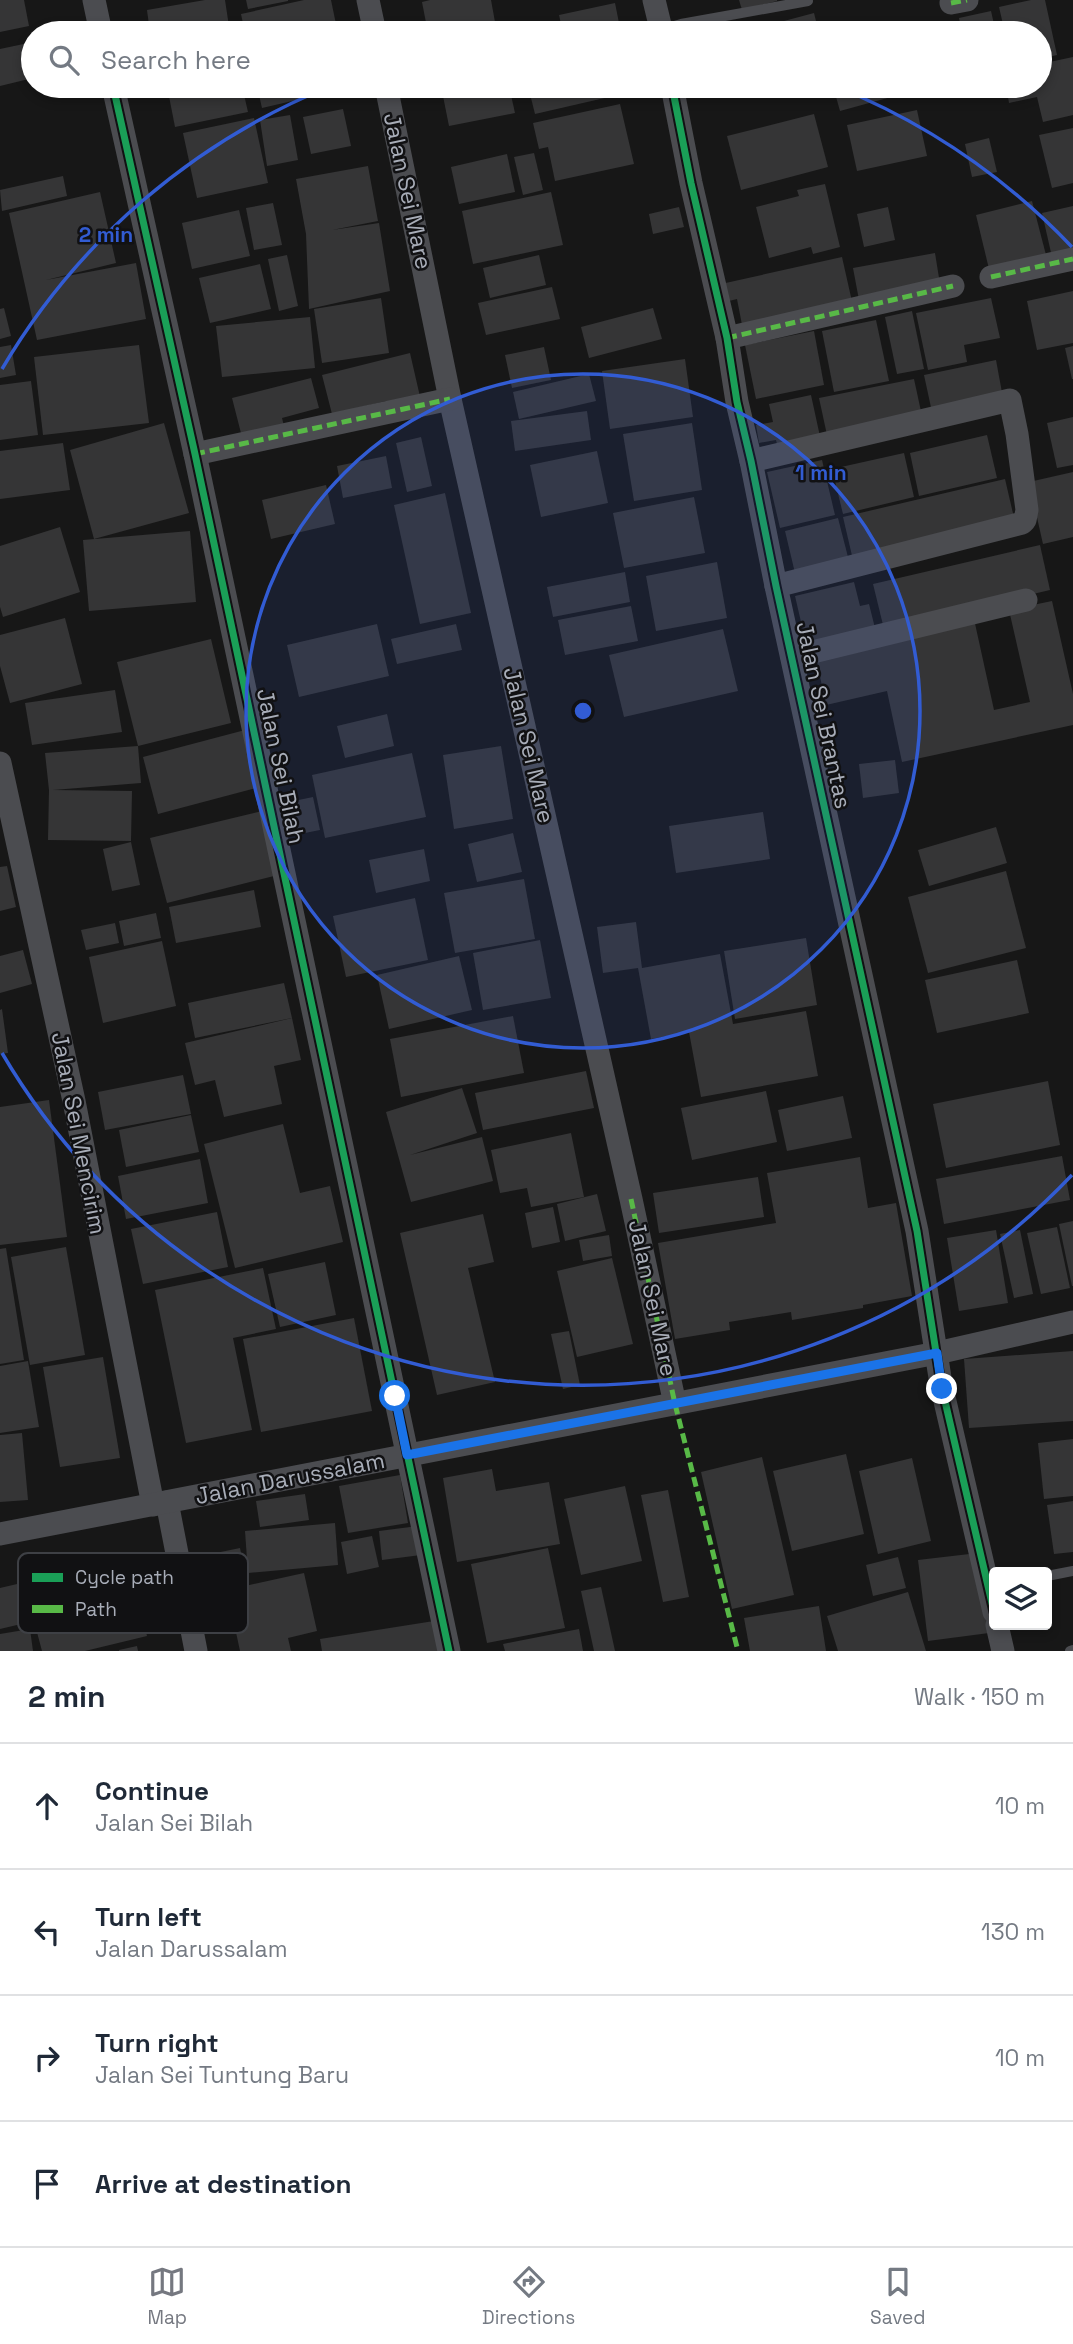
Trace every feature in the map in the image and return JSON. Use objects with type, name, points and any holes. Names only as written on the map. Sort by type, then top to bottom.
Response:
[{"type":"street","points":[[93,0],[98,21]]},
{"type":"street","points":[[368,0],[372,21]]},
{"type":"street","points":[[654,0],[659,21]]},
{"type":"street","name":"Jalan Sei Bilah","points":[[116,98],[195,454],[449,1651]]},
{"type":"street","name":"Jalan Sei Mare","points":[[388,98],[450,399],[675,1404]]},
{"type":"street","name":"Jalan Sei Brantas","points":[[674,98],[727,338],[737,402],[776,586],[917,1231],[941,1384],[989,1578]]},
{"type":"street","points":[[991,277],[1073,259]]},
{"type":"street","points":[[727,338],[953,286]]},
{"type":"street","points":[[195,454],[450,399]]},
{"type":"street","points":[[751,461],[1010,400],[1017,434],[1027,510],[1022,523],[776,586]]},
{"type":"street","points":[[792,657],[1026,600]]},
{"type":"street","name":"Jalan Sei Mencirim","points":[[0,763],[172,1553]]},
{"type":"street","name":"Jalan Darussalam","points":[[0,1534],[937,1353],[1073,1322]]},
{"type":"street","points":[[998,1630],[1003,1651]]},
{"type":"street","name":"Jalan Sei Mencirim","points":[[192,1633],[196,1651]]},
{"type":"lane","points":[[698,21],[808,1]]},
{"type":"lane","points":[[1052,1575],[1073,1571]]},
{"type":"building","points":[[0,0],[24,0],[28,21],[21,21],[21,28],[0,32]]},
{"type":"building","points":[[205,0],[225,0],[228,21],[148,21],[147,10]]},
{"type":"building","points":[[246,0],[288,0],[288,1],[248,9]]},
{"type":"building","points":[[304,0],[331,0],[335,21],[242,21],[241,14]]},
{"type":"building","points":[[491,0],[495,21],[426,21],[422,2]]},
{"type":"building","points":[[739,0],[777,0],[777,1],[742,10]]},
{"type":"building","points":[[1031,0],[1045,0],[1050,21],[1002,21],[999,7]]},
{"type":"building","points":[[615,3],[619,21],[560,21],[559,15]]},
{"type":"building","points":[[991,11],[993,21],[960,21],[959,18]]},
{"type":"building","points":[[814,13],[816,21],[784,21]]},
{"type":"building","points":[[1052,32],[1057,55],[1052,56]]},
{"type":"building","points":[[21,45],[21,81],[0,86],[0,49]]},
{"type":"building","points":[[1073,57],[1073,115],[1043,122],[1037,98],[1052,98],[1052,61]]},
{"type":"building","points":[[169,98],[245,98],[248,112],[175,127]]},
{"type":"building","points":[[260,98],[305,98],[262,108]]},
{"type":"building","points":[[443,98],[512,98],[515,113],[449,126]]},
{"type":"building","points":[[531,98],[605,98],[535,114]]},
{"type":"building","points":[[836,98],[887,98],[840,111]]},
{"type":"building","points":[[1008,98],[1032,98],[1009,103]]},
{"type":"building","points":[[620,104],[634,164],[555,181],[548,147],[539,149],[533,123]]},
{"type":"building","points":[[343,109],[351,146],[311,154],[303,117]]},
{"type":"building","points":[[917,110],[927,156],[857,171],[847,125]]},
{"type":"building","points":[[814,114],[828,167],[741,190],[727,136]]},
{"type":"building","points":[[290,115],[298,160],[267,166],[260,120]]},
{"type":"building","points":[[254,118],[268,183],[197,198],[183,133]]},
{"type":"building","points":[[1073,128],[1073,183],[1052,188],[1039,135]]},
{"type":"building","points":[[989,138],[997,172],[972,177],[965,144]]},
{"type":"building","points":[[534,153],[543,190],[523,195],[514,157]]},
{"type":"building","points":[[507,154],[515,192],[459,204],[451,167]]},
{"type":"building","points":[[368,166],[378,221],[332,230],[379,223],[390,291],[309,309],[306,234],[296,179]]},
{"type":"building","points":[[63,176],[67,196],[2,211],[0,190]]},
{"type":"building","points":[[825,184],[840,247],[813,254],[811,247],[769,258],[756,207],[799,196],[797,190]]},
{"type":"building","points":[[100,192],[116,263],[46,280],[136,263],[146,319],[37,340],[9,213]]},
{"type":"building","points":[[551,192],[563,245],[473,264],[462,211]]},
{"type":"building","points":[[1032,201],[1046,255],[989,269],[976,215]]},
{"type":"building","points":[[273,203],[282,245],[254,250],[246,208]]},
{"type":"building","points":[[1073,206],[1073,252],[1052,257],[1042,213]]},
{"type":"building","points":[[679,207],[684,227],[653,234],[649,214]]},
{"type":"building","points":[[888,207],[895,240],[864,247],[857,214]]},
{"type":"building","points":[[239,210],[250,256],[192,269],[182,223]]},
{"type":"building","points":[[935,253],[940,284],[859,300],[853,268]]},
{"type":"building","points":[[287,255],[298,306],[279,311],[268,259]]},
{"type":"building","points":[[539,255],[546,285],[490,298],[483,268]]},
{"type":"building","points":[[842,257],[853,306],[743,330],[737,299],[725,302],[721,284]]},
{"type":"building","points":[[260,264],[271,309],[210,323],[199,278]]},
{"type":"building","points":[[552,287],[560,319],[486,335],[478,303]]},
{"type":"building","points":[[1073,291],[1073,343],[1037,350],[1027,301]]},
{"type":"building","points":[[381,298],[389,353],[322,363],[314,309]]},
{"type":"building","points":[[991,298],[1000,338],[964,345],[967,362],[928,370],[916,313]]},
{"type":"building","points":[[4,308],[11,336],[0,339],[0,309]]},
{"type":"building","points":[[653,308],[662,339],[589,358],[581,327]]},
{"type":"building","points":[[912,311],[924,369],[897,374],[885,317]]},
{"type":"building","points":[[310,317],[315,368],[222,377],[216,326]]},
{"type":"building","points":[[876,320],[889,381],[834,392],[822,331]]},
{"type":"building","points":[[814,331],[824,385],[756,399],[745,345]]},
{"type":"building","points":[[11,345],[16,375],[0,378],[0,347]]},
{"type":"building","points":[[139,345],[149,423],[43,435],[34,357]]},
{"type":"building","points":[[1073,346],[1073,379],[1072,379],[1065,348]]},
{"type":"building","points":[[544,347],[551,380],[512,388],[505,355]]},
{"type":"building","points":[[410,353],[421,401],[388,409],[386,401],[332,414],[322,375]]},
{"type":"building","points":[[685,359],[693,417],[610,429],[602,371]]},
{"type":"building","points":[[996,360],[1003,398],[932,412],[924,375]]},
{"type":"building","points":[[589,374],[596,401],[519,419],[513,392]]},
{"type":"building","points":[[311,378],[319,408],[282,418],[284,426],[242,437],[232,398]]},
{"type":"building","points":[[914,379],[922,416],[827,435],[819,398]]},
{"type":"building","points":[[31,381],[38,435],[0,440],[0,385]]},
{"type":"building","points":[[811,395],[821,441],[778,449],[776,440],[759,443],[756,425],[773,422],[769,404]]},
{"type":"building","points":[[587,411],[591,440],[515,451],[511,421]]},
{"type":"building","points":[[1073,417],[1073,465],[1057,468],[1047,423]]},
{"type":"building","points":[[164,423],[189,513],[94,539],[70,450]]},
{"type":"building","points":[[692,423],[702,490],[634,501],[623,434]]},
{"type":"building","points":[[987,435],[997,478],[919,496],[910,453]]},
{"type":"building","points":[[421,437],[432,486],[407,492],[396,443]]},
{"type":"building","points":[[63,443],[70,490],[0,499],[0,451]]},
{"type":"building","points":[[597,451],[608,503],[541,517],[530,465]]},
{"type":"building","points":[[904,453],[914,497],[843,514],[832,469]]},
{"type":"building","points":[[386,456],[392,488],[343,498],[337,466]]},
{"type":"building","points":[[822,460],[835,515],[780,528],[767,472]]},
{"type":"building","points":[[1073,472],[1073,537],[1043,544],[1029,482]]},
{"type":"building","points":[[1005,479],[1015,522],[853,560],[843,517]]},
{"type":"building","points":[[326,485],[335,524],[271,539],[262,500]]},
{"type":"building","points":[[445,493],[471,613],[420,624],[394,505]]},
{"type":"building","points":[[694,497],[705,553],[624,568],[613,513]]},
{"type":"building","points":[[838,518],[849,561],[795,573],[785,531]]},
{"type":"building","points":[[60,527],[80,592],[3,617],[0,607],[0,546]]},
{"type":"building","points":[[190,531],[196,602],[89,611],[83,540]]},
{"type":"building","points":[[1040,545],[1050,590],[884,629],[873,584]]},
{"type":"building","points":[[717,562],[727,618],[656,631],[646,576]]},
{"type":"building","points":[[625,572],[630,602],[553,617],[547,587]]},
{"type":"building","points":[[854,582],[860,606],[869,604],[876,632],[807,648],[795,596]]},
{"type":"building","points":[[1052,601],[1073,694],[1073,725],[902,762],[887,691],[826,705],[815,653],[974,619],[994,710],[1030,702],[1009,610]]},
{"type":"building","points":[[631,606],[638,641],[565,655],[558,620]]},
{"type":"building","points":[[65,618],[82,684],[10,703],[0,666],[0,635]]},
{"type":"building","points":[[377,624],[389,676],[299,697],[287,645]]},
{"type":"building","points":[[456,624],[462,650],[397,664],[391,639]]},
{"type":"building","points":[[723,629],[738,691],[624,717],[609,655]]},
{"type":"building","points":[[211,639],[231,723],[138,746],[117,662]]},
{"type":"building","points":[[115,690],[122,732],[32,745],[25,703]]},
{"type":"building","points":[[387,714],[394,746],[345,758],[337,726]]},
{"type":"building","points":[[245,730],[260,787],[158,814],[143,757]]},
{"type":"building","points":[[138,746],[141,783],[53,790],[132,791],[131,841],[48,840],[49,790],[45,753]]},
{"type":"building","points":[[501,746],[513,819],[454,829],[443,755]]},
{"type":"building","points":[[412,753],[426,817],[325,838],[312,775]]},
{"type":"building","points":[[895,760],[899,793],[863,798],[859,764]]},
{"type":"building","points":[[313,797],[320,830],[290,836],[284,803]]},
{"type":"building","points":[[266,810],[282,874],[167,903],[150,838]]},
{"type":"building","points":[[763,812],[770,859],[676,873],[669,826]]},
{"type":"building","points":[[996,827],[1007,863],[929,886],[918,850]]},
{"type":"building","points":[[513,833],[522,872],[477,882],[468,844]]},
{"type":"building","points":[[131,842],[140,885],[112,891],[103,849]]},
{"type":"building","points":[[424,849],[430,881],[376,893],[369,860]]},
{"type":"building","points":[[7,866],[16,907],[0,911],[0,867]]},
{"type":"building","points":[[1006,871],[1026,948],[928,973],[908,897]]},
{"type":"building","points":[[524,879],[535,939],[455,953],[444,893]]},
{"type":"building","points":[[254,890],[261,927],[176,943],[169,907]]},
{"type":"building","points":[[415,898],[428,960],[346,977],[333,916]]},
{"type":"building","points":[[156,913],[161,938],[124,946],[119,921]]},
{"type":"building","points":[[636,922],[642,968],[720,954],[733,1024],[806,1011],[818,1076],[701,1097],[689,1032],[651,1039],[638,968],[603,973],[597,927]]},
{"type":"building","points":[[115,923],[119,943],[86,950],[81,930]]},
{"type":"building","points":[[806,938],[817,1005],[735,1019],[724,951]]},
{"type":"building","points":[[540,940],[551,998],[483,1010],[473,953]]},
{"type":"building","points":[[162,941],[176,1006],[103,1023],[89,957]]},
{"type":"building","points":[[23,950],[32,984],[0,993],[0,956]]},
{"type":"building","points":[[459,956],[472,1010],[389,1029],[377,975]]},
{"type":"building","points":[[1017,960],[1029,1013],[937,1033],[925,980]]},
{"type":"building","points":[[284,983],[292,1018],[195,1038],[188,1003]]},
{"type":"building","points":[[2,1009],[8,1053],[0,1054],[0,1010]]},
{"type":"building","points":[[513,1016],[524,1073],[401,1097],[390,1039]]},
{"type":"building","points":[[292,1018],[301,1060],[274,1066],[282,1104],[224,1117],[215,1080],[195,1085],[185,1043]]},
{"type":"building","points":[[586,1071],[594,1108],[483,1130],[475,1093]]},
{"type":"building","points":[[183,1075],[191,1114],[105,1130],[98,1092]]},
{"type":"building","points":[[1048,1081],[1060,1145],[946,1168],[933,1104]]},
{"type":"building","points":[[462,1088],[477,1133],[410,1155],[482,1137],[493,1181],[411,1202],[386,1112]]},
{"type":"building","points":[[766,1091],[777,1142],[692,1160],[681,1108]]},
{"type":"building","points":[[843,1096],[852,1138],[787,1151],[778,1110]]},
{"type":"building","points":[[49,1100],[67,1237],[0,1245],[0,1107]]},
{"type":"building","points":[[191,1115],[199,1152],[126,1167],[119,1130]]},
{"type":"building","points":[[283,1124],[300,1193],[330,1186],[343,1242],[235,1268],[204,1144]]},
{"type":"building","points":[[571,1133],[584,1197],[531,1207],[527,1188],[500,1193],[491,1150]]},
{"type":"building","points":[[1062,1156],[1070,1200],[944,1224],[936,1179]]},
{"type":"building","points":[[860,1157],[868,1208],[896,1203],[912,1296],[863,1305],[863,1308],[792,1320],[791,1312],[729,1322],[730,1330],[675,1339],[658,1243],[776,1223],[767,1173]]},
{"type":"building","points":[[200,1159],[208,1203],[126,1219],[118,1176]]},
{"type":"building","points":[[758,1177],[764,1217],[659,1233],[653,1193]]},
{"type":"building","points":[[597,1194],[606,1231],[565,1241],[557,1204]]},
{"type":"building","points":[[553,1207],[560,1242],[532,1248],[525,1213]]},
{"type":"building","points":[[217,1212],[228,1267],[143,1284],[131,1229]]},
{"type":"building","points":[[483,1214],[494,1262],[468,1268],[495,1382],[437,1395],[400,1233]]},
{"type":"building","points":[[1073,1221],[1073,1286],[1072,1286],[1059,1224]]},
{"type":"building","points":[[1057,1227],[1070,1288],[1041,1294],[1027,1233]]},
{"type":"building","points":[[996,1230],[1008,1303],[959,1311],[947,1238]]},
{"type":"building","points":[[1020,1230],[1033,1294],[1014,1298],[1000,1234]]},
{"type":"building","points":[[609,1235],[612,1256],[583,1261],[579,1240]]},
{"type":"building","points":[[66,1247],[85,1355],[30,1365],[11,1257]]},
{"type":"building","points":[[6,1248],[24,1360],[0,1364],[0,1249]]},
{"type":"building","points":[[612,1258],[633,1344],[577,1357],[557,1271]]},
{"type":"building","points":[[325,1262],[336,1315],[280,1327],[268,1274]]},
{"type":"building","points":[[263,1268],[276,1329],[233,1338],[252,1430],[186,1443],[155,1290]]},
{"type":"building","points":[[354,1318],[372,1411],[261,1432],[243,1339]]},
{"type":"building","points":[[569,1331],[580,1385],[563,1389],[551,1334]]},
{"type":"building","points":[[1073,1351],[1073,1421],[969,1428],[964,1359]]},
{"type":"building","points":[[103,1357],[120,1458],[60,1467],[43,1367]]},
{"type":"building","points":[[28,1361],[39,1427],[0,1433],[0,1366]]},
{"type":"building","points":[[22,1433],[28,1500],[0,1502],[0,1435]]},
{"type":"building","points":[[1073,1439],[1073,1496],[1044,1499],[1038,1443]]},
{"type":"building","points":[[846,1454],[864,1534],[792,1551],[773,1471]]},
{"type":"building","points":[[762,1457],[794,1595],[732,1609],[701,1472]]},
{"type":"building","points":[[912,1458],[931,1541],[878,1554],[859,1471]]},
{"type":"building","points":[[492,1469],[496,1491],[549,1482],[560,1544],[457,1562],[443,1478]]},
{"type":"building","points":[[400,1475],[408,1523],[348,1533],[339,1486]]},
{"type":"building","points":[[625,1486],[642,1561],[581,1575],[564,1499]]},
{"type":"building","points":[[668,1490],[689,1597],[663,1602],[641,1495]]},
{"type":"building","points":[[305,1494],[309,1520],[260,1527],[256,1501]]},
{"type":"building","points":[[1073,1501],[1073,1552],[1054,1554],[1047,1505]]},
{"type":"building","points":[[335,1523],[338,1565],[248,1573],[245,1531]]},
{"type":"building","points":[[418,1526],[421,1555],[382,1560],[379,1531]]},
{"type":"building","points":[[372,1536],[379,1567],[347,1574],[341,1542]]},
{"type":"building","points":[[240,1548],[241,1553],[216,1553]]},
{"type":"building","points":[[548,1548],[565,1628],[487,1643],[471,1564]]},
{"type":"building","points":[[978,1553],[989,1633],[928,1641],[918,1560]]},
{"type":"building","points":[[898,1557],[906,1588],[873,1596],[866,1565]]},
{"type":"building","points":[[304,1573],[317,1631],[288,1638],[291,1651],[240,1651],[236,1633],[248,1633],[248,1585]]},
{"type":"building","points":[[18,1584],[18,1625],[0,1629],[0,1588]]},
{"type":"building","points":[[601,1587],[615,1651],[594,1651],[581,1591]]},
{"type":"building","points":[[908,1592],[926,1651],[838,1651],[827,1616]]},
{"type":"building","points":[[819,1606],[826,1651],[750,1651],[744,1618]]},
{"type":"building","points":[[434,1621],[439,1651],[322,1651],[320,1639]]},
{"type":"building","points":[[579,1629],[583,1651],[505,1651],[503,1644]]},
{"type":"building","points":[[18,1631],[31,1633],[33,1651],[0,1651],[0,1634]]},
{"type":"building","points":[[37,1633],[146,1633],[147,1636],[85,1651],[42,1651]]},
{"type":"building","points":[[137,1646],[138,1651],[119,1651],[119,1650]]},
{"type":"marked path","points":[[951,3],[967,0]]},
{"type":"marked path","points":[[991,277],[1073,259]]},
{"type":"marked path","points":[[727,338],[953,286]]},
{"type":"marked path","points":[[195,454],[450,399]]},
{"type":"marked path","points":[[631,1199],[675,1404],[738,1651]]},
{"type":"cycle path","points":[[116,98],[195,454],[449,1651]]},
{"type":"cycle path","points":[[674,98],[727,338],[737,402],[776,586],[917,1231],[941,1384],[989,1590]]},
{"type":"route","points":[[395,1396],[407,1455],[937,1353],[942,1389]]}]
